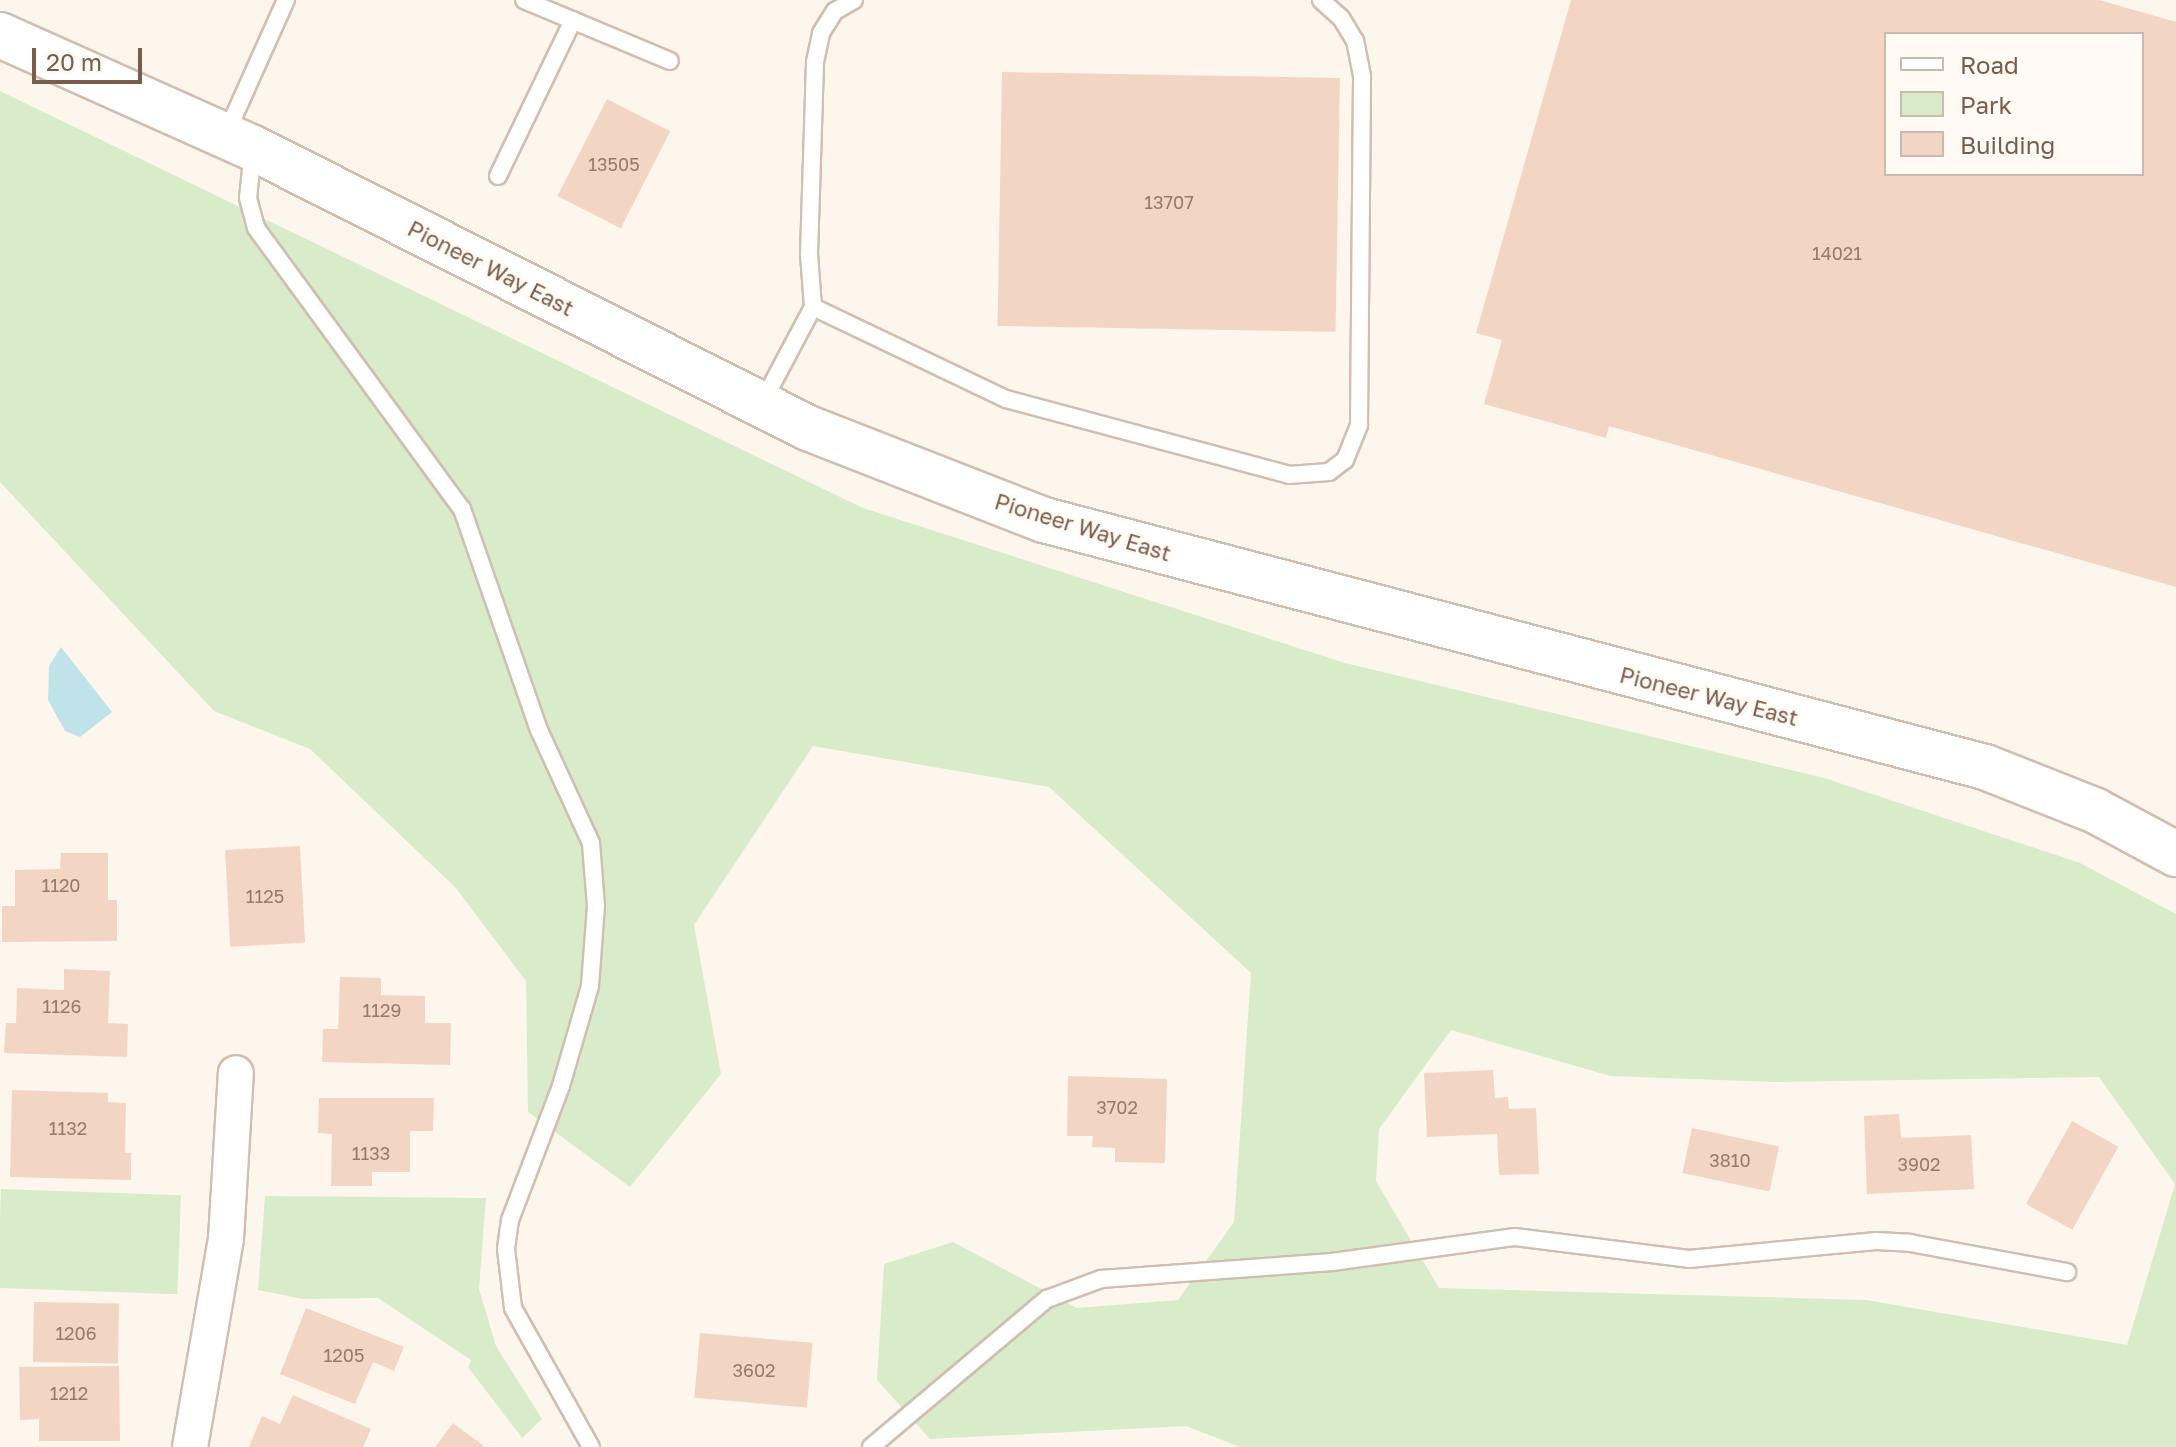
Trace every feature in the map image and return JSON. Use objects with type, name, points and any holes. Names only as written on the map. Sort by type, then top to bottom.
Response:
[{"type":"street","name":"Pioneer Way East","points":[[0,35],[239,142],[761,404],[1044,520],[1985,767],[2096,811],[2176,854]]},
{"type":"street","points":[[190,1447],[226,1239],[236,1073]]},
{"type":"lane","points":[[286,0],[239,142],[256,228],[462,509],[539,730],[591,843],[596,906],[590,986],[561,1086],[510,1220],[506,1249],[513,1308],[591,1447]]},
{"type":"lane","points":[[524,0],[670,61]]},
{"type":"lane","points":[[761,404],[813,307],[809,254],[815,62],[821,33],[835,11],[854,0]]},
{"type":"lane","points":[[813,307],[1006,399],[1289,475],[1329,472],[1345,460],[1359,425],[1362,76],[1355,41],[1341,18],[1321,0]]},
{"type":"lane","points":[[498,176],[573,20]]},
{"type":"lane","points":[[871,1447],[1047,1299],[1101,1279],[1332,1262],[1515,1237],[1689,1259],[1876,1241],[1910,1243],[2067,1272]]},
{"type":"green space","points":[[0,91],[863,508],[1345,663],[1824,778],[2080,863],[2176,914],[2176,1447],[1240,1447],[1186,1426],[930,1439],[877,1380],[884,1264],[953,1242],[1077,1308],[1178,1300],[1234,1222],[1251,973],[1049,787],[813,746],[694,925],[721,1074],[630,1187],[528,1112],[526,981],[455,887],[310,749],[214,711],[0,482]],"holes":[[[1451,1030],[1610,1076],[1775,1082],[2099,1077],[2175,1184],[2127,1345],[1866,1300],[1439,1288],[1376,1181],[1379,1129]]]},
{"type":"green space","points":[[1,1189],[181,1195],[177,1294],[0,1288]]},
{"type":"green space","points":[[265,1196],[486,1198],[479,1289],[496,1346],[542,1419],[522,1438],[468,1367],[471,1360],[378,1298],[303,1299],[258,1290]]},
{"type":"water","points":[[61,647],[112,712],[80,737],[65,731],[48,700],[49,666]]},
{"type":"building","points":[[1571,0],[2099,0],[2176,22],[2176,587],[1609,426],[1606,438],[1484,404],[1502,340],[1476,333]]},
{"type":"building","points":[[1002,72],[1340,78],[1336,332],[998,326]]},
{"type":"building","points":[[607,99],[670,131],[621,228],[558,196]]},
{"type":"building","points":[[300,846],[305,943],[230,947],[225,850]]},
{"type":"building","points":[[61,853],[108,853],[108,900],[117,900],[117,941],[2,942],[2,906],[15,906],[15,870],[60,869]]},
{"type":"building","points":[[64,969],[110,971],[108,1023],[128,1024],[127,1057],[4,1053],[6,1023],[16,1023],[17,988],[64,990]]},
{"type":"building","points":[[340,977],[381,978],[381,995],[425,996],[425,1023],[451,1023],[450,1065],[322,1062],[323,1029],[338,1029]]},
{"type":"building","points":[[1493,1070],[1495,1098],[1508,1097],[1509,1109],[1536,1108],[1539,1174],[1499,1175],[1497,1134],[1427,1137],[1424,1073]]},
{"type":"building","points":[[1068,1076],[1167,1079],[1165,1163],[1115,1162],[1115,1148],[1092,1147],[1093,1136],[1067,1136]]},
{"type":"building","points":[[12,1090],[108,1093],[108,1102],[126,1103],[125,1153],[131,1153],[131,1180],[10,1177]]},
{"type":"building","points":[[319,1098],[434,1098],[433,1131],[410,1131],[410,1172],[372,1172],[372,1186],[331,1186],[332,1134],[318,1133]]},
{"type":"building","points":[[1899,1114],[1901,1138],[1971,1135],[1974,1189],[1867,1194],[1864,1116]]},
{"type":"building","points":[[2072,1121],[2118,1147],[2072,1230],[2026,1204]]},
{"type":"building","points":[[1692,1128],[1779,1147],[1769,1191],[1682,1173]]},
{"type":"building","points":[[34,1302],[119,1303],[118,1363],[33,1362]]},
{"type":"building","points":[[306,1308],[404,1347],[394,1371],[373,1362],[355,1404],[280,1374]]},
{"type":"building","points":[[700,1333],[813,1343],[807,1408],[694,1398]]},
{"type":"building","points":[[119,1366],[120,1441],[39,1441],[39,1419],[20,1420],[19,1367]]},
{"type":"building","points":[[293,1395],[371,1429],[363,1447],[249,1447],[262,1416],[280,1424]]},
{"type":"building","points":[[453,1423],[485,1447],[435,1447]]}]
